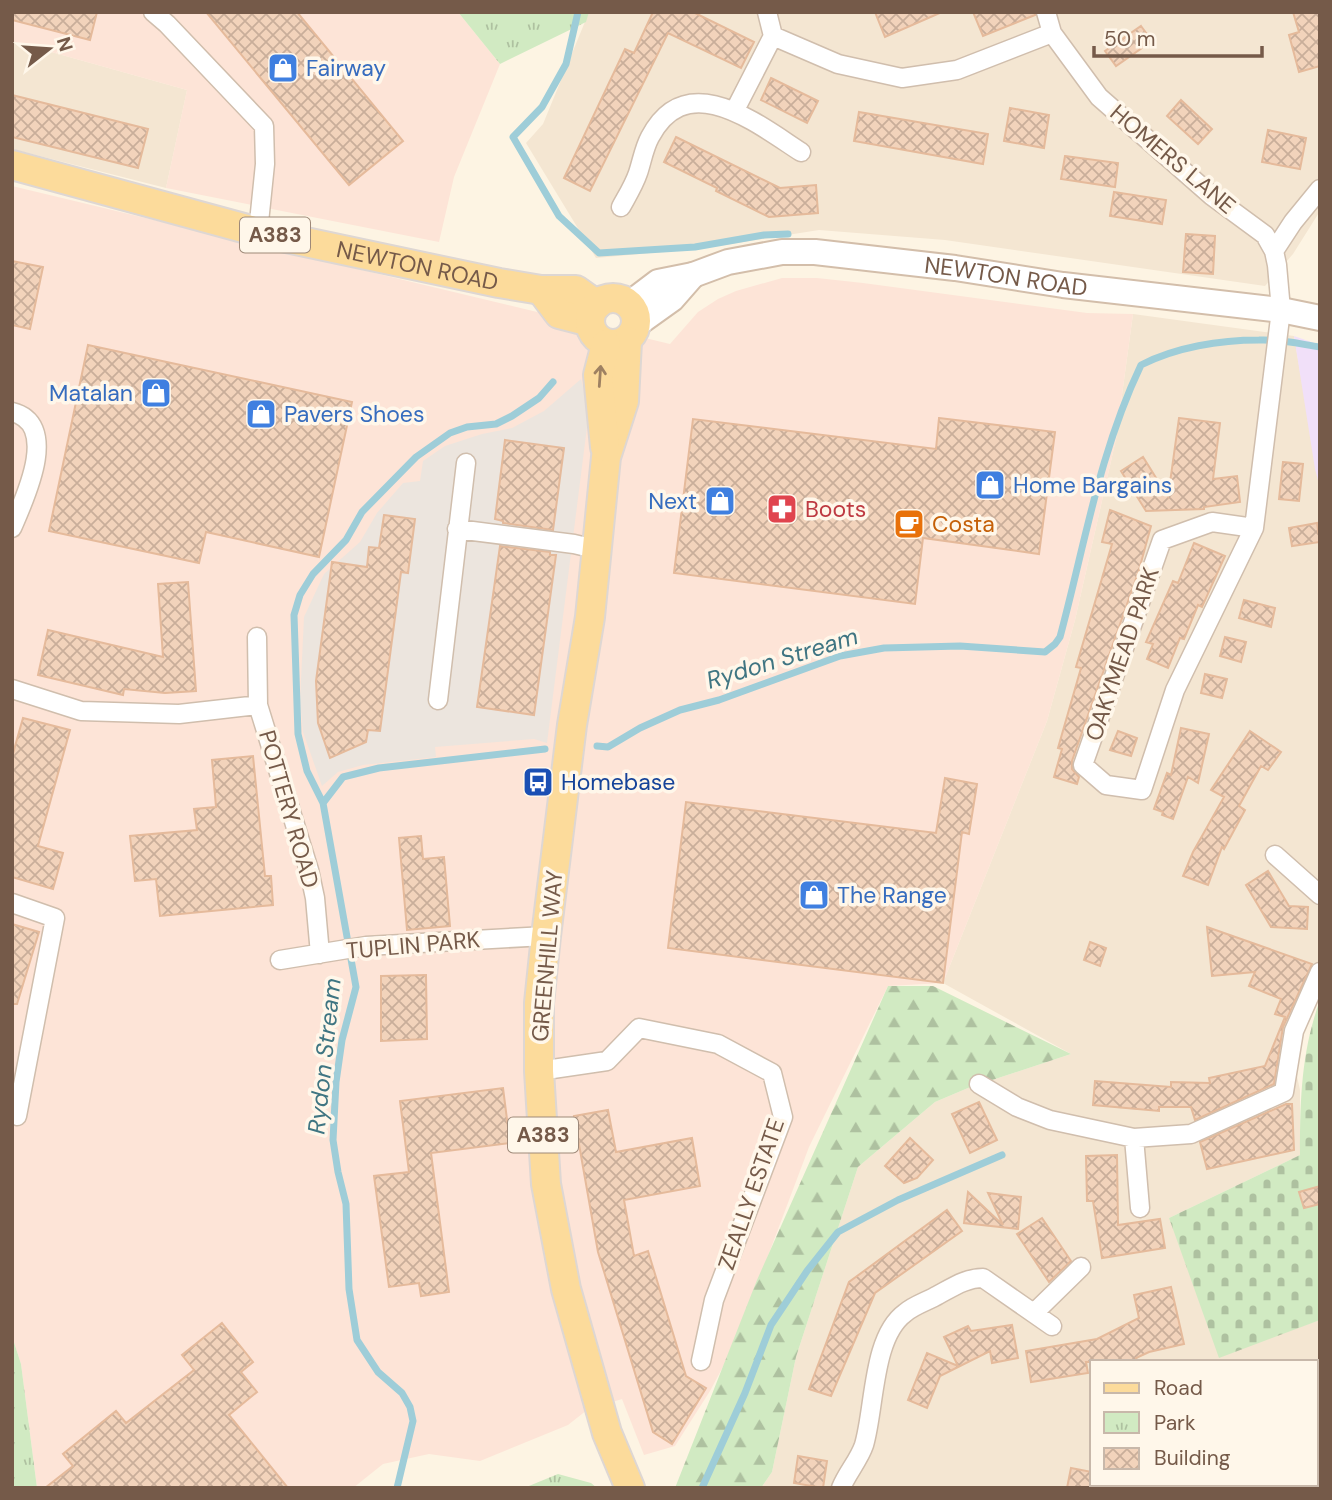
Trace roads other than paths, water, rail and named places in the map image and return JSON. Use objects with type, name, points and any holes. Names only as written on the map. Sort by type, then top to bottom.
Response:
[{"type":"main road","name":"NEWTON ROAD","points":[[12,165],[258,232],[541,290],[559,314],[614,323],[658,282],[693,275],[728,262],[755,256],[815,252],[955,268],[1280,320],[1320,318]]},
{"type":"main road","name":"GREENHILL WAY","points":[[614,323],[597,375],[606,457],[590,617],[572,725],[546,936],[539,1003],[539,1071],[546,1184],[566,1289],[607,1433],[630,1488]]},
{"type":"street","points":[[153,12],[264,126],[265,164],[258,232]]},
{"type":"street","points":[[735,110],[773,36],[767,12]]},
{"type":"street","name":"HOMERS LANE","points":[[1046,12],[1052,33],[1099,97],[1212,196],[1265,235],[1274,251]]},
{"type":"street","points":[[773,36],[838,64],[902,78],[957,70],[1052,33]]},
{"type":"street","points":[[621,207],[637,176],[649,138],[667,113],[685,103],[735,110],[801,152]]},
{"type":"street","points":[[1280,320],[1274,251],[1320,189]]},
{"type":"street","name":"OAKYMEAD PARK","points":[[1254,528],[1212,522],[1162,540],[1083,765],[1105,785],[1142,790],[1175,690],[1254,528],[1280,320]]},
{"type":"street","points":[[12,412],[20,414],[34,429],[39,448],[26,497],[12,528]]},
{"type":"street","points":[[438,700],[466,463]]},
{"type":"street","points":[[457,529],[595,549]]},
{"type":"street","name":"POTTERY ROAD","points":[[257,637],[258,705],[309,870],[320,954]]},
{"type":"street","name":"POTTERY ROAD","points":[[12,689],[80,711],[179,714],[258,705]]},
{"type":"street","points":[[1275,855],[1320,895]]},
{"type":"street","points":[[12,903],[55,918],[17,1116]]},
{"type":"street","name":"TUPLIN PARK","points":[[280,960],[366,946],[546,936]]},
{"type":"street","points":[[979,1084],[1017,1107],[1050,1120],[1134,1138],[1191,1133],[1284,1092],[1294,1031],[1320,972]]},
{"type":"street","name":"ZEALLY ESTATE","points":[[539,1071],[607,1061],[639,1028],[718,1044],[772,1073],[783,1117],[718,1289],[701,1361]]},
{"type":"street","points":[[1134,1138],[1140,1208]]},
{"type":"street","points":[[1034,1313],[1081,1267]]},
{"type":"street","points":[[841,1488],[862,1449],[882,1352],[893,1325],[905,1313],[973,1278],[983,1278],[1052,1326]]},
{"type":"waterway","points":[[578,12],[566,64],[542,107],[513,137],[559,216],[599,253],[695,247],[764,235],[788,234]]},
{"type":"waterway","name":"Rydon Stream","points":[[597,746],[608,747],[640,728],[680,710],[719,700],[840,656],[884,648],[960,646],[1045,652],[1060,637],[1104,465],[1126,398],[1141,365],[1183,349],[1229,341],[1274,340],[1320,347]]},
{"type":"waterway","points":[[323,803],[307,771],[298,734],[294,615],[300,595],[313,574],[346,540],[362,512],[416,457],[450,433],[467,427],[496,424],[512,416],[539,398],[553,382]]},
{"type":"waterway","name":"Rydon Stream","points":[[397,1488],[413,1421],[410,1407],[402,1393],[378,1372],[357,1340],[349,1289],[346,1204],[333,1140],[336,1082],[342,1040],[356,987],[323,803],[343,777],[379,768],[545,749]]},
{"type":"waterway","points":[[702,1488],[745,1393],[771,1325],[807,1271],[838,1232],[898,1200],[1002,1155]]},
{"type":"place","name":"Fairway","points":[[283,68]]},
{"type":"place","name":"Matalan","points":[[156,393]]},
{"type":"place","name":"Pavers Shoes","points":[[261,414]]},
{"type":"place","name":"Home Bargains","points":[[990,485]]},
{"type":"place","name":"Next","points":[[720,501]]},
{"type":"place","name":"Boots","points":[[782,509]]},
{"type":"place","name":"Costa","points":[[909,524]]},
{"type":"place","name":"Homebase","points":[[538,782]]},
{"type":"place","name":"The Range","points":[[814,895]]}]
